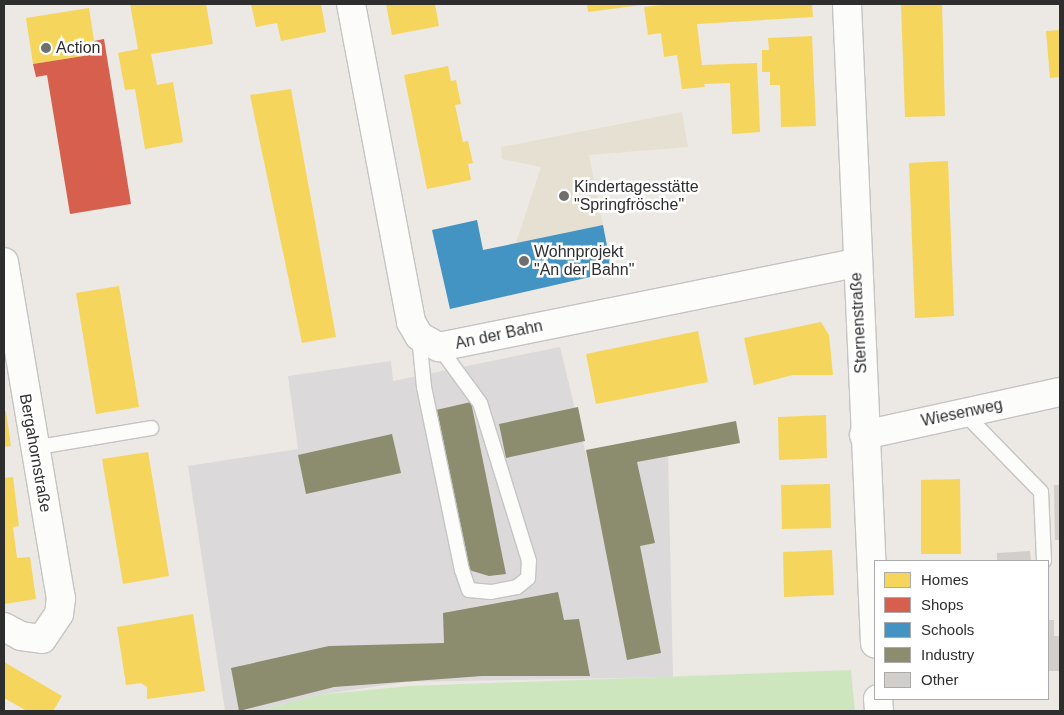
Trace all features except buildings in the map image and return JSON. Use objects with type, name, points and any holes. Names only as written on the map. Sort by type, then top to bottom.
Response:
[{"type":"street","points":[[352,4],[411,322],[429,342]]},
{"type":"street","name":"Sternenstraße","points":[[846,4],[856,263],[874,624]]},
{"type":"street","name":"Bergahornstraße","points":[[4,262],[33,448],[61,598],[59,614],[42,639],[21,636],[4,627]]},
{"type":"street","name":"An der Bahn","points":[[429,342],[856,263]]},
{"type":"street","name":"Wiesenweg","points":[[864,435],[1060,392]]},
{"type":"lane","points":[[429,342],[480,403],[529,561],[528,578],[517,587],[491,592],[469,590],[462,570],[424,387],[429,342]]},
{"type":"lane","points":[[964,413],[1041,492],[1044,560]]},
{"type":"lane","points":[[33,448],[150,428]]},
{"type":"shaded area","name":"Kindertagesstätte \"Springfrösche\"","points":[[682,112],[688,147],[589,155],[603,225],[516,243],[541,167],[502,159],[501,147]]},
{"type":"shaded area","points":[[560,347],[590,471],[668,456],[673,677],[406,682],[318,695],[258,711],[225,711],[188,466],[298,449],[288,376],[391,361],[393,381]]},
{"type":"green space","points":[[851,670],[855,711],[258,711],[318,695],[409,686]]},
{"type":"place","name":"Action","points":[[46,48]]},
{"type":"place","name":"Kindertagesstätte \"Springfrösche\"","points":[[564,196]]},
{"type":"place","name":"Wohnprojekt \"An der Bahn\"","points":[[524,261]]}]
